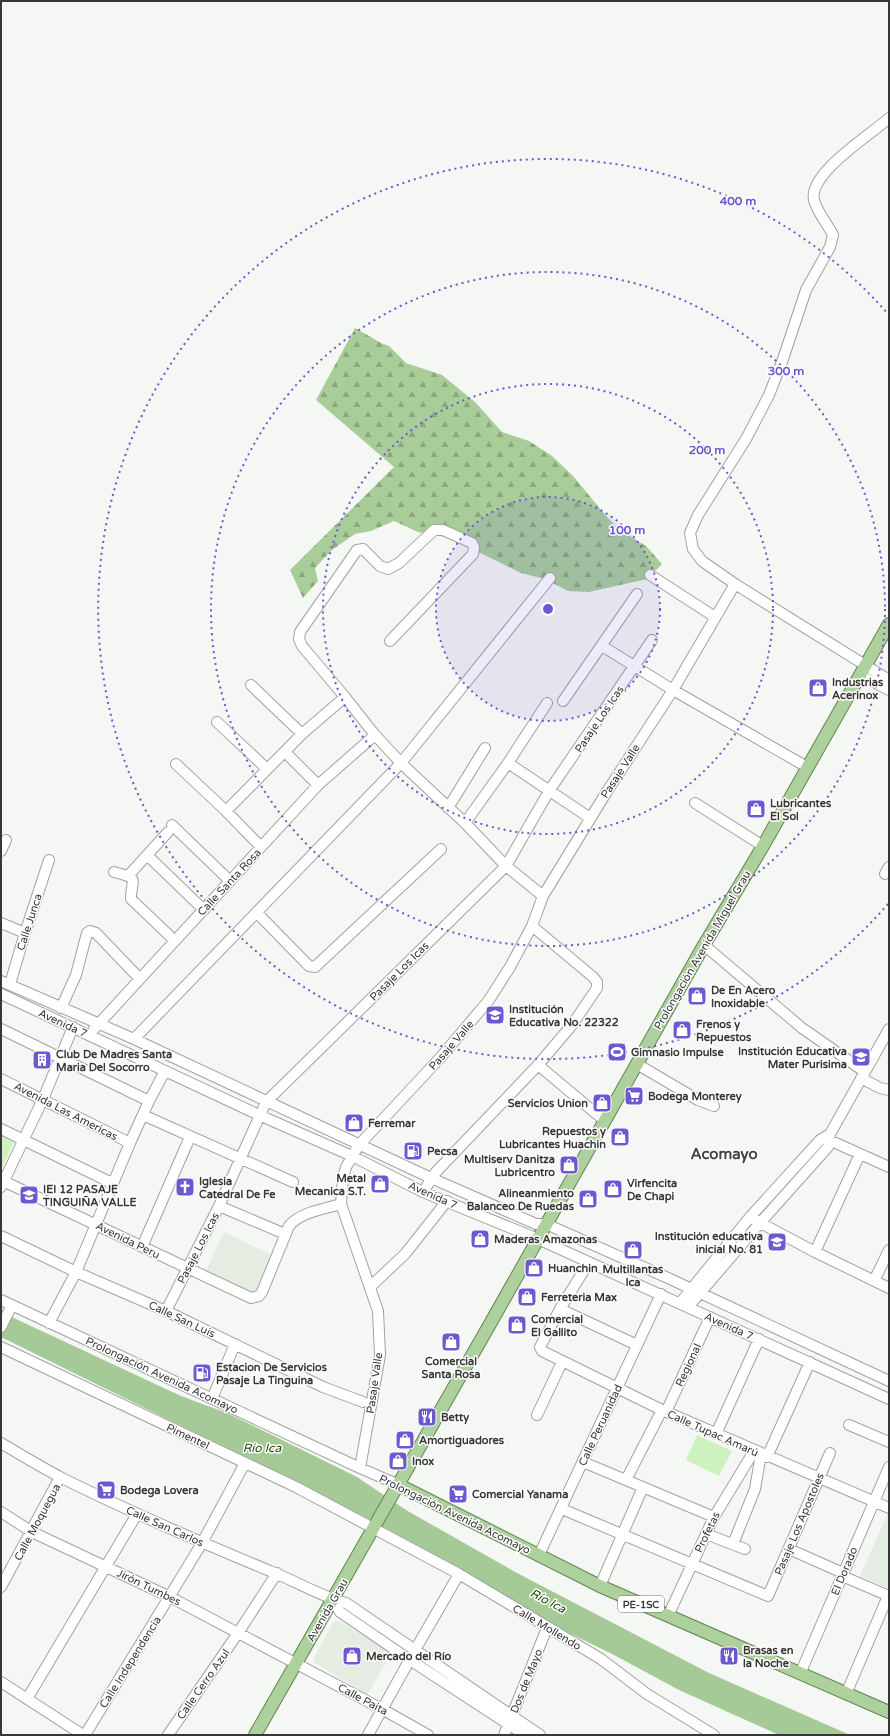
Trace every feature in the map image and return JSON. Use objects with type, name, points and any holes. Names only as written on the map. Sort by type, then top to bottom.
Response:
[{"type":"main road","name":"Prolongación Avenida Miguel Grau","points":[[395,1490],[704,945],[763,846],[889,624]]},
{"type":"main road","name":"Avenida Grau","points":[[255,1735],[395,1490]]},
{"type":"main road","name":"Prolongación Avenida Acomayo","points":[[395,1490],[540,1555],[600,1586],[889,1712]]},
{"type":"street","points":[[889,118],[842,157],[822,176],[816,187],[814,198],[817,209],[833,235],[830,247],[806,290],[783,359],[769,395],[746,439],[698,515],[690,533],[693,549],[702,560],[889,690]]},
{"type":"street","points":[[390,641],[473,554],[474,547],[472,543],[443,530],[434,530],[399,563],[388,569],[380,566],[363,549],[357,550],[300,632],[299,639],[302,646],[346,696],[375,735],[401,763],[464,823],[506,866],[543,896]]},
{"type":"street","points":[[650,575],[715,617]]},
{"type":"street","points":[[134,1039],[401,763],[550,578]]},
{"type":"street","name":"Pasaje Valle","points":[[360,1468],[380,1355],[378,1311],[341,1204],[343,1178],[352,1156],[359,1145],[440,1058],[489,1000],[510,967],[532,926],[543,896],[590,818],[673,690],[735,584]]},
{"type":"street","points":[[562,701],[637,594]]},
{"type":"street","name":"Pasaje Los Icas","points":[[166,1311],[220,1206],[266,1102],[506,866],[549,791],[652,640]]},
{"type":"street","points":[[602,646],[673,690],[807,767]]},
{"type":"street","points":[[862,671],[889,680]]},
{"type":"street","points":[[251,686],[302,734]]},
{"type":"street","points":[[226,811],[302,734],[346,696]]},
{"type":"street","points":[[464,823],[508,763],[547,703]]},
{"type":"street","points":[[217,722],[267,769]]},
{"type":"street","name":"Calle Santa Rosa","points":[[90,1035],[98,1024],[140,978],[318,786],[375,735]]},
{"type":"street","points":[[448,808],[485,748]]},
{"type":"street","points":[[285,752],[318,786]]},
{"type":"street","points":[[508,763],[590,818]]},
{"type":"street","points":[[176,764],[226,811],[261,847]]},
{"type":"street","points":[[695,803],[763,846]]},
{"type":"street","points":[[128,876],[170,828],[230,881]]},
{"type":"street","points":[[1,851],[6,840]]},
{"type":"street","points":[[257,913],[309,966],[315,966],[441,849]]},
{"type":"street","points":[[146,855],[204,910]]},
{"type":"street","name":"Calle Junca","points":[[5,982],[25,933],[49,860]]},
{"type":"street","points":[[114,872],[128,876],[134,883],[131,899],[175,941]]},
{"type":"street","points":[[1,922],[25,933]]},
{"type":"street","points":[[423,1192],[431,1178],[538,1065],[572,1025],[597,988],[593,977],[532,926]]},
{"type":"street","points":[[61,1008],[76,975],[87,933],[90,931],[96,933],[140,978]]},
{"type":"street","points":[[704,945],[802,1028],[880,1088],[889,1090]]},
{"type":"street","name":"Avenida 7","points":[[5,982],[134,1039],[431,1178],[536,1224],[546,1224],[889,1381]]},
{"type":"street","name":"Avenida 7","points":[[1,994],[259,1115],[352,1156],[423,1192],[538,1239],[889,1399]]},
{"type":"street","points":[[2,1183],[43,1099],[73,1027]]},
{"type":"street","points":[[1,1029],[149,1101]]},
{"type":"street","points":[[695,1291],[760,1223],[828,1146],[830,1137],[889,1029]]},
{"type":"street","points":[[637,1064],[698,1100],[714,1106]]},
{"type":"street","points":[[538,1065],[605,1121]]},
{"type":"street","points":[[50,1323],[76,1272],[112,1183],[149,1101],[165,1071]]},
{"type":"street","name":"Avenida Las Americas","points":[[1,1079],[130,1143]]},
{"type":"street","points":[[143,1115],[293,1182]]},
{"type":"street","points":[[1,1129],[112,1183]]},
{"type":"street","points":[[142,1247],[190,1137]]},
{"type":"street","points":[[684,1305],[750,1217],[820,1140],[830,1137],[860,1154],[889,1167]]},
{"type":"street","points":[[815,1252],[860,1154]]},
{"type":"street","name":"Avenida Peru","points":[[2,1183],[96,1224],[247,1298],[254,1298],[262,1292],[285,1234]]},
{"type":"street","points":[[370,1287],[405,1254],[447,1201]]},
{"type":"street","points":[[220,1206],[285,1234],[289,1226],[297,1218],[341,1204]]},
{"type":"street","points":[[750,1217],[815,1252],[889,1288]]},
{"type":"street","name":"Calle San Luis","points":[[1,1236],[76,1272],[166,1311],[322,1386],[362,1402]]},
{"type":"street","points":[[874,1281],[889,1250]]},
{"type":"street","points":[[589,1262],[560,1310],[637,1345]]},
{"type":"street","name":"Calle Peruanidad","points":[[540,1555],[660,1294]]},
{"type":"street","name":"Prolongación Avenida Acomayo","points":[[1,1300],[10,1309],[50,1323],[360,1468],[395,1490]]},
{"type":"street","points":[[1,1326],[10,1309]]},
{"type":"street","name":"Calle Tupac Amarú","points":[[560,1310],[540,1347],[540,1350],[664,1411],[889,1508]]},
{"type":"street","name":"Regional","points":[[626,1480],[664,1411],[710,1317]]},
{"type":"street","points":[[716,1434],[760,1340]]},
{"type":"street","points":[[212,1399],[235,1344]]},
{"type":"street","name":"Pimentel","points":[[1,1348],[296,1487],[375,1526]]},
{"type":"street","points":[[537,1415],[562,1362]]},
{"type":"street","name":"Profetas","points":[[668,1616],[714,1516],[761,1454],[810,1362]]},
{"type":"street","points":[[849,1425],[889,1442]]},
{"type":"street","name":"Calle San Carlos","points":[[1,1443],[60,1477],[137,1514],[202,1543],[276,1573],[333,1600],[346,1603],[415,1650],[510,1720]]},
{"type":"street","name":"Pasaje Los Apostoles","points":[[692,1564],[768,1596],[830,1453]]},
{"type":"street","points":[[733,1544],[755,1489],[761,1454]]},
{"type":"street","points":[[583,1462],[714,1516]]},
{"type":"street","name":"Calle Independencia","points":[[84,1735],[202,1543],[245,1463]]},
{"type":"street","name":"El Dorado","points":[[800,1674],[889,1467]]},
{"type":"street","name":"Calle Moquegua","points":[[1,1587],[32,1532],[60,1477]]},
{"type":"street","points":[[600,1586],[642,1487]]},
{"type":"street","points":[[562,1508],[692,1564]]},
{"type":"street","name":"Jirón Tumbes","points":[[1,1512],[32,1532],[170,1597],[296,1664]]},
{"type":"street","points":[[27,1699],[107,1567],[137,1514]]},
{"type":"street","name":"Calle Mollendo","points":[[375,1526],[460,1574],[547,1628],[601,1659],[647,1694],[714,1735]]},
{"type":"street","points":[[706,1534],[745,1549]]},
{"type":"street","points":[[789,1548],[889,1596],[846,1694]]},
{"type":"street","name":"Calle Cerro Azul","points":[[168,1735],[238,1633],[276,1573]]},
{"type":"street","points":[[368,1735],[415,1650],[460,1574]]},
{"type":"street","points":[[333,1600],[340,1612],[410,1660],[510,1720],[540,1735]]},
{"type":"street","name":"Dos de Mayo","points":[[504,1735],[547,1628]]},
{"type":"street","name":"Calle Paita","points":[[296,1664],[428,1735]]},
{"type":"street","points":[[1,1682],[84,1735]]},
{"type":"street","points":[[510,1720],[525,1735]]},
{"type":"street","points":[[692,1735],[698,1726]]},
{"type":"shaded area","points":[[1,1136],[14,1142],[1,1169]]},
{"type":"shaded area","points":[[224,1232],[274,1256],[255,1296],[205,1273]]},
{"type":"shaded area","points":[[697,1435],[732,1451],[719,1476],[686,1460]]},
{"type":"shaded area","points":[[889,1513],[889,1589],[860,1576]]},
{"type":"shaded area","name":"Mercado del Río","points":[[334,1621],[339,1621],[392,1653],[367,1695],[315,1663],[313,1659]]},
{"type":"green space","points":[[355,328],[389,346],[406,363],[442,375],[475,402],[502,432],[529,441],[552,456],[573,476],[607,517],[621,531],[646,546],[662,564],[647,579],[589,592],[568,591],[545,579],[521,573],[450,538],[418,532],[394,521],[371,531],[355,534],[332,550],[315,568],[318,581],[303,598],[290,570],[394,467],[316,400]]},
{"type":"water","name":"Río Ica","points":[[1,1312],[181,1396],[227,1413],[357,1477],[406,1510],[517,1573],[709,1673],[850,1735],[779,1735],[679,1690],[614,1655],[559,1628],[454,1565],[367,1518],[1,1337]]},
{"type":"place","name":"Industrias Acerinox","points":[[818,688]]},
{"type":"place","name":"Lubricantes El Sol","points":[[756,809]]},
{"type":"place","name":"De En Acero Inoxidable","points":[[697,996]]},
{"type":"place","name":"Institución Educativa No. 22322","points":[[495,1015]]},
{"type":"place","name":"Frenos y Repuestos","points":[[682,1030]]},
{"type":"place","name":"Gimnasio Impulse","points":[[617,1052]]},
{"type":"place","name":"Institución Educativa Mater Purisima","points":[[861,1057]]},
{"type":"place","name":"Club De Madres Santa Maria Del Socorro","points":[[42,1060]]},
{"type":"place","name":"Bodega Monterey","points":[[634,1096]]},
{"type":"place","name":"Servicios Union","points":[[602,1103]]},
{"type":"place","name":"Ferremar","points":[[354,1123]]},
{"type":"place","name":"Repuestos y Lubricantes Huachin","points":[[620,1137]]},
{"type":"place","name":"Pecsa","points":[[413,1151]]},
{"type":"place","name":"Multiserv Danitza Lubricentro","points":[[569,1165]]},
{"type":"place","name":"Metal Mecanica S.T.","points":[[380,1184]]},
{"type":"place","name":"Iglesia Catedral De Fe","points":[[185,1187]]},
{"type":"place","name":"Virfencita De Chapi","points":[[613,1189]]},
{"type":"place","name":"IEI 12 PASAJE TINGUIÑA VALLE","points":[[29,1195]]},
{"type":"place","name":"Alineanmiento Balanceo De Ruedas","points":[[588,1199]]},
{"type":"place","name":"Maderas Amazonas","points":[[480,1239]]},
{"type":"place","name":"Institución educativa inicial No. 81","points":[[777,1242]]},
{"type":"place","name":"Multillantas Ica","points":[[633,1250]]},
{"type":"place","name":"Huanchin","points":[[534,1268]]},
{"type":"place","name":"Ferreteria Max","points":[[527,1297]]},
{"type":"place","name":"Comercial El Gallito","points":[[517,1325]]},
{"type":"place","name":"Comercial Santa Rosa","points":[[451,1342]]},
{"type":"place","name":"Estacion De Servicios Pasaje La Tinguina","points":[[202,1373]]},
{"type":"place","name":"Betty","points":[[427,1417]]},
{"type":"place","name":"Amortiguadores","points":[[405,1440]]},
{"type":"place","name":"Inox","points":[[398,1461]]},
{"type":"place","name":"Bodega Lovera","points":[[106,1490]]},
{"type":"place","name":"Comercial Yanama","points":[[458,1494]]},
{"type":"place","name":"Mercado del Río","points":[[352,1656]]},
{"type":"place","name":"Brasas en la Noche","points":[[729,1656]]},
{"type":"district","name":"Acomayo","points":[[724,1154]]}]
